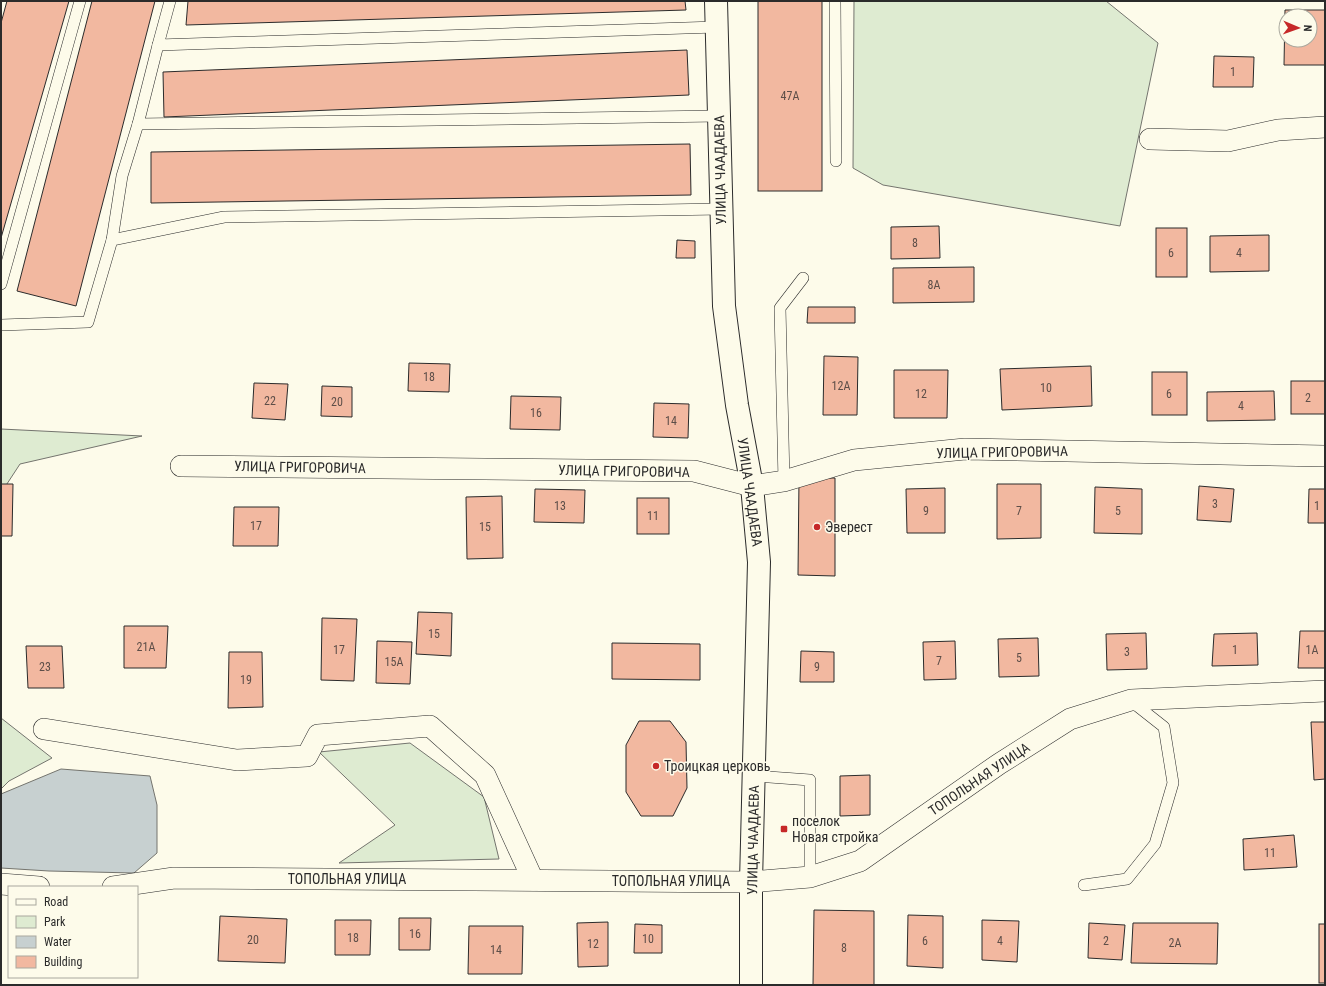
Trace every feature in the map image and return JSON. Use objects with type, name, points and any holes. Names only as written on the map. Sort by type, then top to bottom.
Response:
[{"type":"street","name":"УЛИЦА ЧААДАЕВА","points":[[716,1],[724,306],[737,405],[752,486],[758,562],[750,985]]},
{"type":"street","points":[[1150,139],[1228,141],[1278,130],[1325,127]]},
{"type":"street","name":"УЛИЦА ГРИГОРОВИЧА","points":[[180,466],[694,471],[752,486],[784,481],[854,460],[965,450],[1325,456]]},
{"type":"street","name":"ТОПОЛЬНАЯ УЛИЦА","points":[[120,886],[174,878],[751,882],[810,878],[860,861],[999,764],[1070,719],[1131,700],[1325,691]]},
{"type":"street","points":[[44,729],[237,760],[307,756],[318,735],[430,726],[485,775],[533,880]]},
{"type":"street","points":[[1,884],[26,886]]},
{"type":"lane","points":[[1,284],[80,1]]},
{"type":"lane","points":[[1,325],[88,322],[112,240],[122,176],[138,124],[170,1]]},
{"type":"lane","points":[[835,1],[836,161]]},
{"type":"lane","points":[[158,45],[716,27]]},
{"type":"lane","points":[[138,124],[719,116]]},
{"type":"lane","points":[[112,240],[224,217],[721,209]]},
{"type":"lane","points":[[784,481],[780,308],[803,278]]},
{"type":"lane","points":[[1084,885],[1127,879],[1155,844],[1173,783],[1164,727],[1131,700]]},
{"type":"lane","points":[[754,776],[810,780],[810,878]]},
{"type":"green space","points":[[854,1],[1106,1],[1158,43],[1120,226],[883,185],[853,168]]},
{"type":"green space","points":[[1,429],[142,436],[20,464],[1,493]]},
{"type":"green space","points":[[1,718],[52,758],[9,781],[1,789]]},
{"type":"green space","points":[[410,743],[484,797],[499,859],[339,863],[395,825],[319,752]]},
{"type":"water","points":[[61,769],[150,776],[157,805],[157,853],[134,873],[1,868],[1,794]]},
{"type":"building","points":[[7,1],[69,1],[1,238],[1,23]]},
{"type":"building","points":[[92,1],[155,1],[76,306],[17,291]]},
{"type":"building","points":[[188,1],[685,1],[686,10],[186,25]]},
{"type":"building","points":[[758,1],[822,1],[822,191],[758,191]]},
{"type":"building","points":[[1318,10],[1325,10],[1325,65],[1284,65],[1284,48],[1318,48]]},
{"type":"building","points":[[687,50],[689,95],[164,117],[163,72]]},
{"type":"building","points":[[1214,56],[1254,57],[1253,87],[1213,87]]},
{"type":"building","points":[[690,144],[691,195],[151,203],[151,152]]},
{"type":"building","points":[[939,226],[940,258],[891,259],[891,227]]},
{"type":"building","points":[[1156,228],[1187,228],[1187,277],[1156,277]]},
{"type":"building","points":[[1269,235],[1269,271],[1210,272],[1210,236]]},
{"type":"building","points":[[677,240],[695,241],[695,258],[676,258]]},
{"type":"building","points":[[974,267],[974,302],[893,303],[893,268]]},
{"type":"building","points":[[808,307],[855,307],[855,323],[807,323]]},
{"type":"building","points":[[824,356],[858,357],[857,415],[823,415]]},
{"type":"building","points":[[409,363],[450,364],[449,392],[408,391]]},
{"type":"building","points":[[1091,366],[1092,406],[1002,410],[1000,369]]},
{"type":"building","points":[[894,370],[948,370],[947,418],[894,418]]},
{"type":"building","points":[[1152,372],[1187,372],[1187,415],[1152,415]]},
{"type":"building","points":[[1291,381],[1325,381],[1325,414],[1291,414]]},
{"type":"building","points":[[254,383],[288,384],[285,420],[252,418]]},
{"type":"building","points":[[322,386],[352,387],[352,417],[321,416]]},
{"type":"building","points":[[1274,391],[1275,420],[1207,421],[1207,392]]},
{"type":"building","points":[[511,396],[561,397],[560,430],[510,429]]},
{"type":"building","points":[[654,403],[689,404],[688,438],[653,437]]},
{"type":"building","name":"Эверест","points":[[799,478],[835,478],[835,576],[798,575]]},
{"type":"building","points":[[1,484],[13,484],[12,536],[1,536]]},
{"type":"building","points":[[997,484],[1041,484],[1041,538],[997,539]]},
{"type":"building","points":[[1199,486],[1234,489],[1231,522],[1197,520]]},
{"type":"building","points":[[1095,487],[1142,489],[1142,534],[1094,533]]},
{"type":"building","points":[[945,488],[945,533],[907,533],[906,489]]},
{"type":"building","points":[[535,489],[585,490],[584,523],[534,522]]},
{"type":"building","points":[[1309,489],[1325,489],[1325,523],[1308,523]]},
{"type":"building","points":[[502,496],[503,558],[467,559],[466,497]]},
{"type":"building","points":[[637,498],[669,498],[669,534],[637,534]]},
{"type":"building","points":[[234,507],[279,507],[278,546],[233,546]]},
{"type":"building","points":[[418,612],[452,613],[451,656],[416,654]]},
{"type":"building","points":[[322,618],[357,619],[354,681],[321,680]]},
{"type":"building","points":[[124,626],[168,626],[166,668],[124,668]]},
{"type":"building","points":[[1300,631],[1325,631],[1325,668],[1298,668]]},
{"type":"building","points":[[1146,633],[1147,669],[1107,670],[1106,634]]},
{"type":"building","points":[[1257,633],[1258,665],[1212,666],[1214,634]]},
{"type":"building","points":[[1038,638],[1039,676],[999,677],[998,639]]},
{"type":"building","points":[[377,641],[412,642],[410,684],[376,683]]},
{"type":"building","points":[[955,641],[956,679],[924,680],[923,642]]},
{"type":"building","points":[[612,643],[700,644],[700,680],[612,679]]},
{"type":"building","points":[[26,646],[62,646],[64,688],[28,688]]},
{"type":"building","points":[[801,651],[834,652],[834,682],[800,682]]},
{"type":"building","points":[[229,652],[262,652],[263,707],[228,708]]},
{"type":"building","name":"Троицкая церковь","points":[[639,721],[670,721],[686,742],[687,788],[673,816],[641,816],[626,792],[626,745]]},
{"type":"building","points":[[1311,722],[1325,722],[1325,779],[1314,780]]},
{"type":"building","points":[[870,775],[870,815],[840,816],[840,776]]},
{"type":"building","points":[[1294,835],[1297,867],[1244,870],[1243,839]]},
{"type":"building","points":[[814,910],[874,911],[874,985],[813,985]]},
{"type":"building","points":[[908,915],[943,916],[943,968],[907,966]]},
{"type":"building","points":[[220,916],[287,919],[285,963],[218,961]]},
{"type":"building","points":[[399,918],[431,918],[430,950],[399,950]]},
{"type":"building","points":[[335,920],[371,920],[370,955],[335,955]]},
{"type":"building","points":[[982,920],[1019,921],[1017,962],[982,960]]},
{"type":"building","points":[[608,922],[608,966],[578,967],[577,923]]},
{"type":"building","points":[[1089,923],[1125,925],[1122,960],[1088,958]]},
{"type":"building","points":[[1133,923],[1218,923],[1217,964],[1131,963]]},
{"type":"building","points":[[635,924],[662,925],[662,953],[634,953]]},
{"type":"building","points":[[1319,924],[1325,924],[1325,983],[1319,983]]},
{"type":"building","points":[[469,926],[523,926],[522,974],[468,974]]},
{"type":"place","name":"Эверест","points":[[817,527]]},
{"type":"place","name":"Троицкая церковь","points":[[656,766]]},
{"type":"place","name":"поселок Новая стройка","points":[[784,829]]}]
